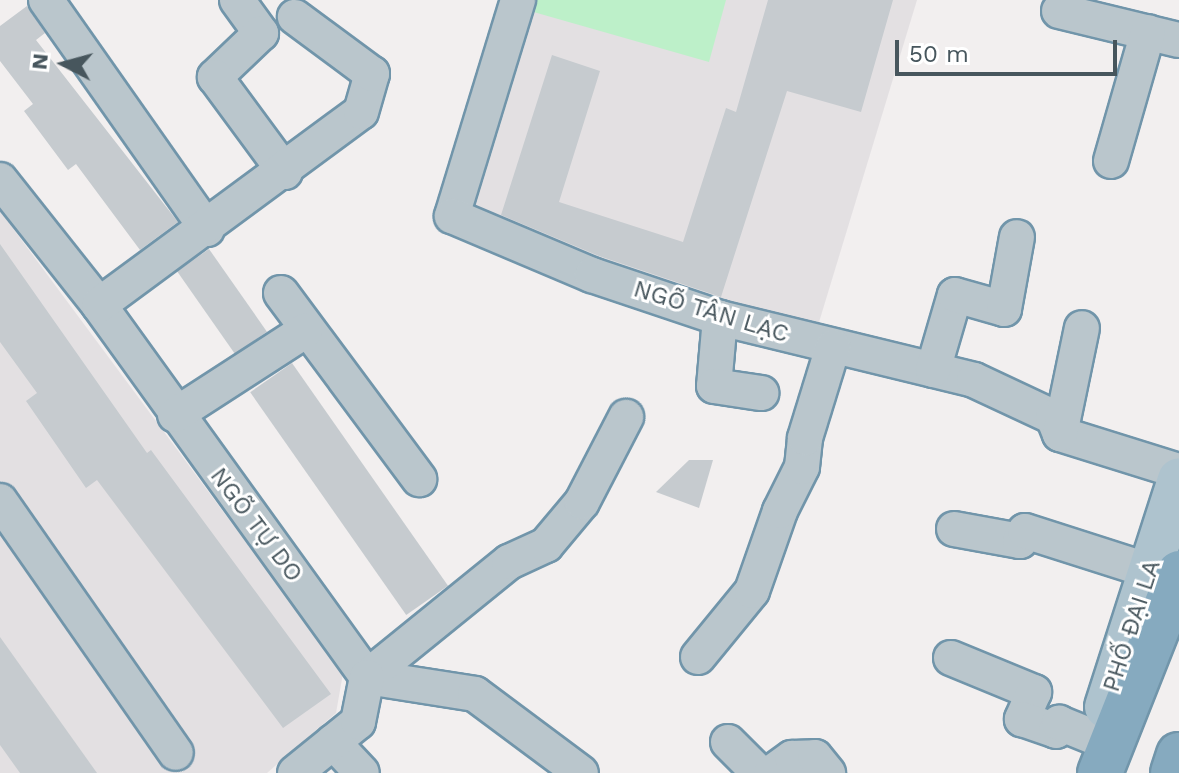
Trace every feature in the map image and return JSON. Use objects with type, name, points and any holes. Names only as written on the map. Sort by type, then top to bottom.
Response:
[{"type":"highway","points":[[1093,761],[1165,572]]},
{"type":"highway","points":[[1128,773],[1179,621]]},
{"type":"highway","points":[[1173,773],[1179,755]]},
{"type":"main road","name":"PHỐ ĐẠI LA","points":[[1165,572],[1179,479]]},
{"type":"street","points":[[46,0],[207,229]]},
{"type":"street","points":[[237,0],[261,33],[215,77],[285,172]]},
{"type":"street","name":"NGÕ TÂN LẠC","points":[[518,0],[452,216],[592,275],[720,318],[974,380],[1053,417],[1060,434],[1179,471]]},
{"type":"street","points":[[1059,11],[1164,36],[1111,161]]},
{"type":"street","points":[[99,305],[285,172],[361,112],[372,86],[372,74],[295,17]]},
{"type":"street","name":"NGÕ TỰ DO","points":[[0,180],[99,305],[175,415],[367,677]]},
{"type":"street","points":[[933,370],[955,295],[1004,309],[1017,237]]},
{"type":"street","points":[[281,293],[305,331],[419,479]]},
{"type":"street","points":[[720,318],[714,386],[761,393]]},
{"type":"street","points":[[1060,434],[1082,328]]},
{"type":"street","points":[[175,415],[305,331]]},
{"type":"street","points":[[698,657],[752,591],[780,511],[802,467],[833,347]]},
{"type":"street","points":[[295,773],[358,722],[367,677],[509,562],[546,545],[582,502],[626,417]]},
{"type":"street","points":[[0,501],[176,753]]},
{"type":"street","points":[[954,529],[1020,541],[1025,531],[1165,572]]},
{"type":"street","points":[[951,658],[1034,692],[1022,719],[1056,731],[1059,723],[1093,761]]},
{"type":"street","points":[[367,677],[475,694],[581,773]]},
{"type":"street","points":[[333,742],[362,773]]},
{"type":"street","points":[[728,742],[759,773]]},
{"type":"street","points":[[771,773],[792,758],[815,757],[828,773]]},
{"type":"shaded area","points":[[506,0],[917,0],[816,332],[439,222]]},
{"type":"shaded area","points":[[0,211],[343,673],[336,713],[267,773],[0,773]]},
{"type":"green space","points":[[518,0],[726,0],[709,62],[516,7]]},
{"type":"building","points":[[768,0],[893,0],[861,112],[787,91],[721,297],[599,256],[501,215],[552,55],[600,71],[559,202],[683,242],[726,108],[736,112]]},
{"type":"building","points":[[27,6],[45,33],[36,40],[178,222],[140,250],[76,164],[68,170],[24,111],[33,104],[0,61],[0,26]]},
{"type":"building","points":[[0,244],[147,453],[151,450],[331,694],[283,728],[97,480],[86,488],[26,401],[37,393],[0,342]]},
{"type":"building","points":[[209,249],[267,332],[235,354],[177,271]]},
{"type":"building","points":[[292,363],[448,586],[406,615],[250,392]]},
{"type":"building","points":[[689,460],[713,460],[699,508],[656,492]]},
{"type":"building","points":[[0,637],[97,773],[20,773],[0,745]]}]
